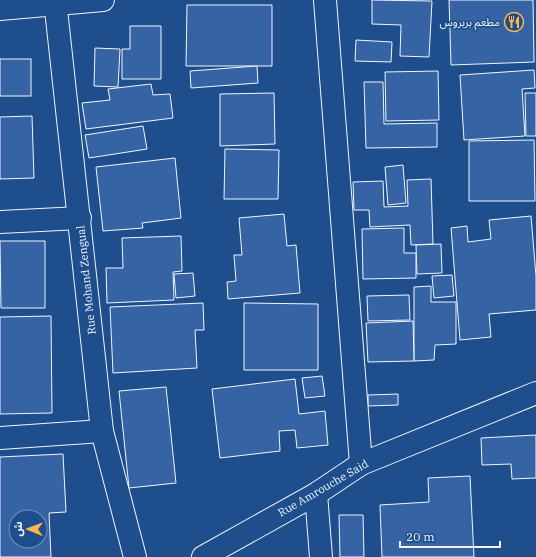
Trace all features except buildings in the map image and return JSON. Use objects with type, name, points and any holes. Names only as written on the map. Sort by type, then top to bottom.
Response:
[{"type":"street","points":[[0,9],[55,2],[103,0]]},
{"type":"street","points":[[325,0],[360,464]]},
{"type":"street","name":"Rue Mohand Zengual","points":[[55,2],[80,218],[102,431],[135,557]]},
{"type":"street","points":[[0,222],[80,218]]},
{"type":"street","name":"Rue Amrouche Said","points":[[203,557],[316,494],[360,464],[536,393]]},
{"type":"street","points":[[0,438],[102,431]]},
{"type":"street","points":[[316,494],[321,557]]},
{"type":"place","name":"مطعم بربروس","points":[[514,22]]}]
